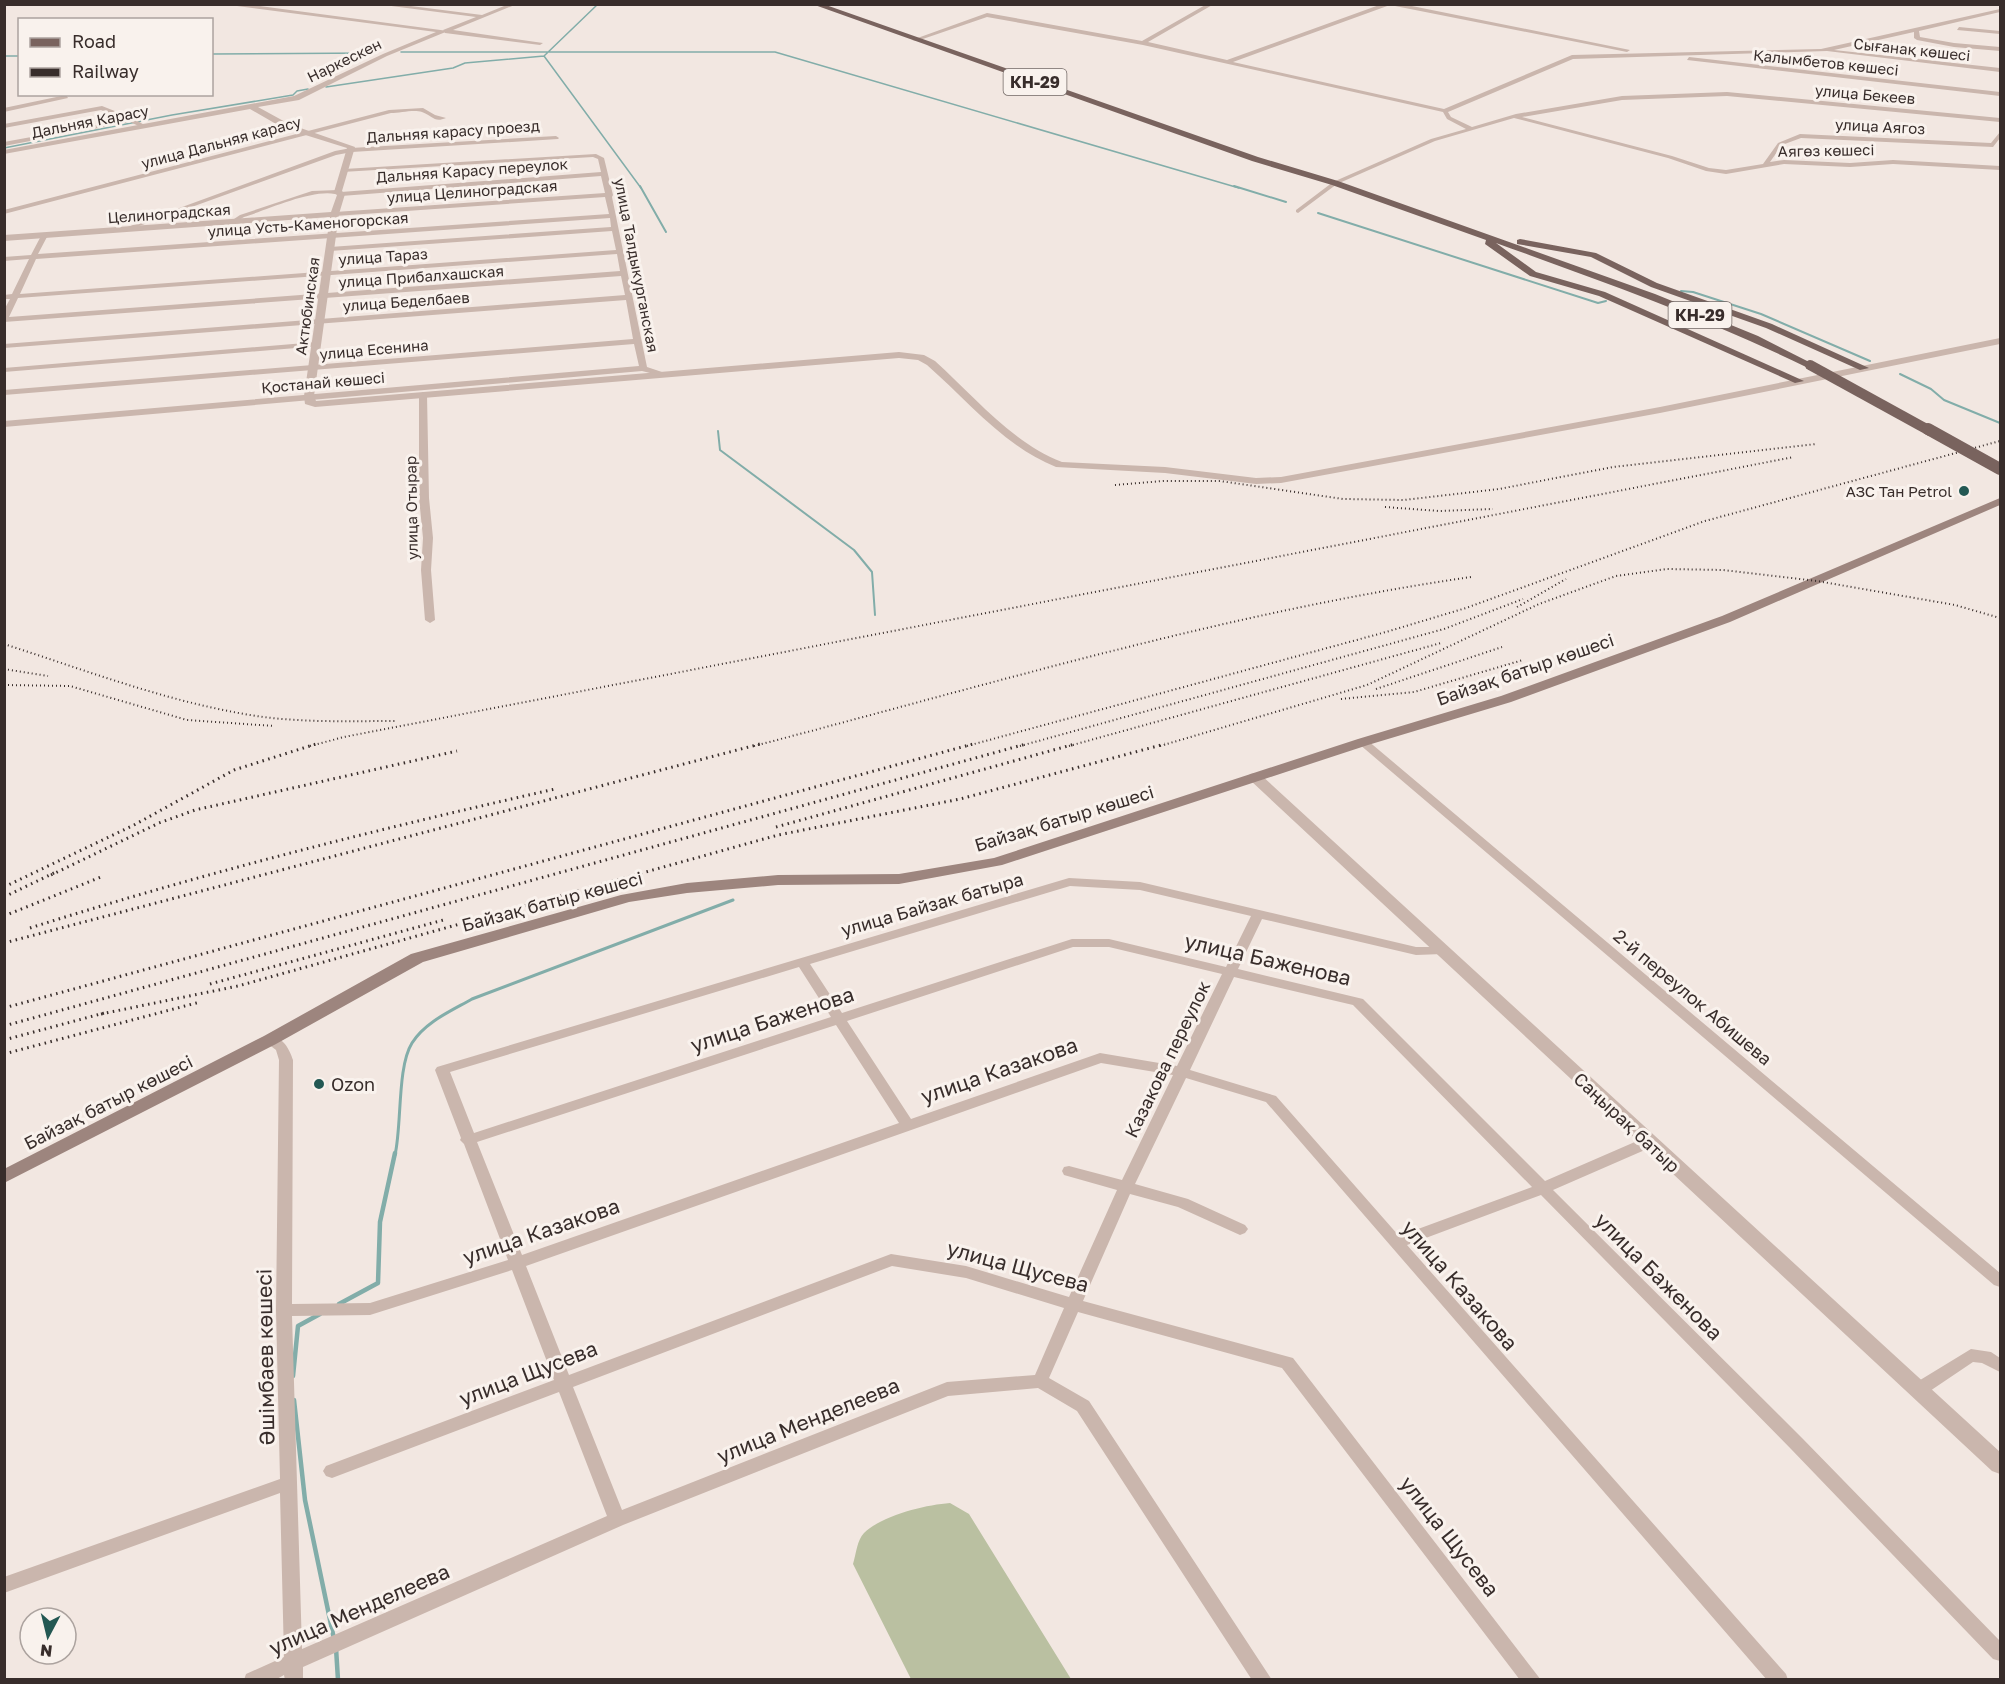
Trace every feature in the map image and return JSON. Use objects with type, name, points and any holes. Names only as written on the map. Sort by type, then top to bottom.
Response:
[{"type":"main road","name":"КН-29","points":[[815,4],[1255,159],[1335,183],[1706,317],[1810,365],[2001,469]]},
{"type":"main road","points":[[1478,234],[1593,255],[1654,285],[1779,330],[1864,368]]},
{"type":"main road","points":[[1478,234],[1510,260],[1544,278],[1602,294],[1799,381]]},
{"type":"main road","points":[[1586,273],[1571,265],[1567,258],[1571,255],[1593,255]]},
{"type":"main road","points":[[1544,278],[1537,272],[1538,269],[1548,267],[1586,273]]},
{"type":"main road","name":"Байзақ батыр көшесі","points":[[4,1177],[270,1040],[417,958],[627,898],[687,888],[778,880],[898,879],[997,861],[1363,742],[1506,699],[1726,619],[2001,501]]},
{"type":"street","points":[[225,4],[540,43]]},
{"type":"street","points":[[378,4],[485,17]]},
{"type":"street","points":[[445,32],[515,4]]},
{"type":"street","points":[[1143,43],[1212,4]]},
{"type":"street","points":[[1228,62],[1390,4],[1649,55]]},
{"type":"street","points":[[915,39],[987,15],[1143,43],[1445,111],[1572,57],[1821,51],[2001,11]]},
{"type":"street","points":[[1959,28],[2001,33]]},
{"type":"street","points":[[1916,29],[1917,38],[1954,45],[2001,49]]},
{"type":"street","name":"Наркескен","points":[[252,107],[296,98],[385,55],[445,32]]},
{"type":"street","name":"Сығанақ көшесі","points":[[1821,51],[2001,70]]},
{"type":"street","name":"Қалымбетов көшесі","points":[[1649,55],[2001,94]]},
{"type":"street","name":"улица Бекеев","points":[[1298,211],[1335,183],[1432,140],[1515,116],[1622,98],[1727,94],[2001,120]]},
{"type":"street","points":[[4,110],[66,97]]},
{"type":"street","points":[[252,107],[286,126],[351,147],[350,151]]},
{"type":"street","name":"Дальняя Карасу","points":[[4,152],[136,122],[252,107]]},
{"type":"street","points":[[4,126],[102,108],[136,122]]},
{"type":"street","name":"улица Дальняя карасу","points":[[4,212],[399,109],[423,110],[433,117],[443,118]]},
{"type":"street","points":[[1445,111],[1449,118],[1472,129]]},
{"type":"street","name":"Аягөз көшесі","points":[[1515,116],[1670,157],[1708,170],[1726,172],[1784,162],[1850,165],[1893,162],[2001,168]]},
{"type":"street","points":[[4,144],[136,122]]},
{"type":"street","name":"улица Аягоз","points":[[1766,165],[1780,144],[1800,136],[1993,145],[2001,134]]},
{"type":"street","name":"Дальняя карасу проезд","points":[[126,229],[335,153],[556,138]]},
{"type":"street","name":"Актюбинская","points":[[309,399],[335,214],[350,151]]},
{"type":"street","name":"Дальняя Карасу переулок","points":[[344,171],[594,155]]},
{"type":"street","name":"улица Талдыкурганская","points":[[594,155],[602,158],[643,368],[659,374]]},
{"type":"street","name":"Дальняя Карасу переулок","points":[[234,221],[242,216],[314,192],[340,193],[605,174]]},
{"type":"street","name":"улица Целиноградская","points":[[335,214],[610,195]]},
{"type":"street","name":"Целиноградская","points":[[4,238],[335,214]]},
{"type":"street","name":"улица Усть-Каменогорская","points":[[4,259],[613,216]]},
{"type":"street","name":"улица Тараз","points":[[330,249],[616,229]]},
{"type":"street","points":[[4,320],[44,235]]},
{"type":"street","name":"улица Тараз","points":[[4,297],[620,252]]},
{"type":"street","name":"улица Прибалхашская","points":[[4,320],[625,273]]},
{"type":"street","name":"улица Беделбаев","points":[[4,346],[630,297]]},
{"type":"street","name":"улица Есенина","points":[[4,393],[639,341]]},
{"type":"street","points":[[309,399],[322,404],[888,355],[913,356],[931,363],[1016,439],[1047,462],[1060,465],[1212,473],[1256,481],[1304,476],[1660,410],[2001,341]]},
{"type":"street","name":"улица Есенина","points":[[4,370],[317,344]]},
{"type":"street","name":"Қостанай көшесі","points":[[4,424],[643,368]]},
{"type":"street","name":"улица Отырар","points":[[423,395],[430,620]]},
{"type":"street","name":"2-й переулок Абишева","points":[[1363,742],[2001,1281]]},
{"type":"street","name":"Саңырақ батыр","points":[[1255,777],[2001,1465]]},
{"type":"street","name":"улица Байзак батыра","points":[[467,1140],[441,1070],[1069,882],[1140,886],[1416,951],[1442,950]]},
{"type":"street","name":"Казакова переулок","points":[[1040,1381],[1125,1189],[1258,914]]},
{"type":"street","name":"улица Баженова","points":[[467,1140],[1072,943],[1109,943],[1358,1002],[2001,1653]]},
{"type":"street","points":[[802,961],[907,1124]]},
{"type":"street","name":"Әшімбаев көшесі","points":[[270,1040],[282,1048],[286,1060],[284,1310],[294,1671]]},
{"type":"street","name":"улица Казакова","points":[[284,1310],[370,1309],[516,1263],[1100,1058],[1182,1072],[1271,1099],[1779,1680]]},
{"type":"street","points":[[467,1140],[617,1520]]},
{"type":"street","points":[[1396,1243],[1541,1188],[1649,1142]]},
{"type":"street","points":[[1069,1172],[1183,1203],[1239,1229]]},
{"type":"street","name":"улица Щусева","points":[[332,1471],[891,1260],[966,1272],[1074,1305],[1287,1363],[1532,1680]]},
{"type":"street","points":[[1918,1390],[1971,1354],[1985,1357],[2001,1366]]},
{"type":"street","points":[[1040,1381],[1083,1406],[1263,1680]]},
{"type":"street","name":"улица Менделеева","points":[[253,1680],[294,1671],[617,1520],[947,1389],[1040,1381]]},
{"type":"street","points":[[4,1585],[289,1483]]},
{"type":"green space","points":[[950,1503],[969,1514],[1071,1679],[911,1679],[853,1564],[860,1539],[872,1527],[905,1512]]},
{"type":"waterway","points":[[548,52],[598,4]]},
{"type":"waterway","points":[[401,52],[548,52]]},
{"type":"waterway","points":[[544,56],[548,52]]},
{"type":"waterway","points":[[548,52],[775,52],[1239,188]]},
{"type":"waterway","points":[[213,54],[375,53]]},
{"type":"waterway","points":[[4,56],[18,56]]},
{"type":"waterway","points":[[326,87],[453,68],[465,63],[544,56]]},
{"type":"waterway","points":[[544,56],[641,188]]},
{"type":"waterway","points":[[4,148],[172,115],[293,95],[297,91],[308,89]]},
{"type":"waterway","points":[[640,186],[666,232]]},
{"type":"waterway","points":[[1234,186],[1286,202]]},
{"type":"waterway","points":[[1318,213],[1598,303],[1606,301]]},
{"type":"waterway","points":[[1681,291],[1693,292],[1761,314],[1870,361]]},
{"type":"waterway","points":[[1900,374],[1931,389],[1944,400],[2000,423]]},
{"type":"waterway","points":[[718,431],[720,450],[854,550],[872,572],[875,615]]},
{"type":"waterway","points":[[395,1155],[407,1053],[417,1036],[431,1023],[472,999],[733,900]]},
{"type":"waterway","points":[[339,1304],[378,1283],[380,1222],[395,1153]]},
{"type":"waterway","points":[[293,1376],[298,1326],[320,1314]]},
{"type":"waterway","points":[[294,1400],[305,1500],[334,1639]]},
{"type":"waterway","points":[[336,1648],[338,1680]]},
{"type":"railway","points":[[967,746],[1386,632],[1466,608],[1705,521],[2000,441]]},
{"type":"railway","points":[[1115,485],[1163,481],[1220,481],[1343,499],[1404,500],[1499,489],[1613,467],[1816,444]]},
{"type":"railway","points":[[310,746],[344,737],[1794,457]]},
{"type":"railway","points":[[1385,507],[1439,511],[1493,509]]},
{"type":"railway","points":[[1160,746],[1367,685],[1539,604],[1616,576],[1667,569],[1723,570],[1817,581],[1955,605],[2000,618]]},
{"type":"railway","points":[[754,746],[1111,651],[1200,630],[1290,609],[1471,577]]},
{"type":"railway","points":[[1517,607],[1566,579]]},
{"type":"railway","points":[[1020,746],[1444,629],[1523,599]]},
{"type":"railway","points":[[1069,746],[1441,643]]},
{"type":"railway","points":[[4,644],[125,684],[218,709],[286,719],[396,721]]},
{"type":"railway","points":[[1376,689],[1502,647]]},
{"type":"railway","points":[[1341,699],[1414,692],[1523,660]]},
{"type":"railway","points":[[4,669],[48,676]]},
{"type":"railway","points":[[4,685],[70,686],[187,720],[274,726]]},
{"type":"railway","points":[[4,887],[134,825],[234,770],[316,744]]},
{"type":"railway","points":[[4,943],[760,744]]},
{"type":"railway","points":[[4,1008],[973,744]]},
{"type":"railway","points":[[4,1026],[1026,744]]},
{"type":"railway","points":[[776,827],[1075,744]]},
{"type":"railway","points":[[101,1014],[238,986],[778,835],[960,799],[1165,744]]},
{"type":"railway","points":[[51,875],[159,823],[195,810],[457,751]]},
{"type":"railway","points":[[30,928],[291,853],[555,789]]},
{"type":"railway","points":[[4,897],[58,871]]},
{"type":"railway","points":[[4,916],[101,877]]},
{"type":"railway","points":[[210,984],[447,919]]},
{"type":"railway","points":[[4,1054],[200,1002]]},
{"type":"railway","points":[[4,1040],[108,1012]]},
{"type":"place","name":"АЗС Тан Petrol","points":[[1964,491]]},
{"type":"place","name":"Ozon","points":[[319,1084]]}]
